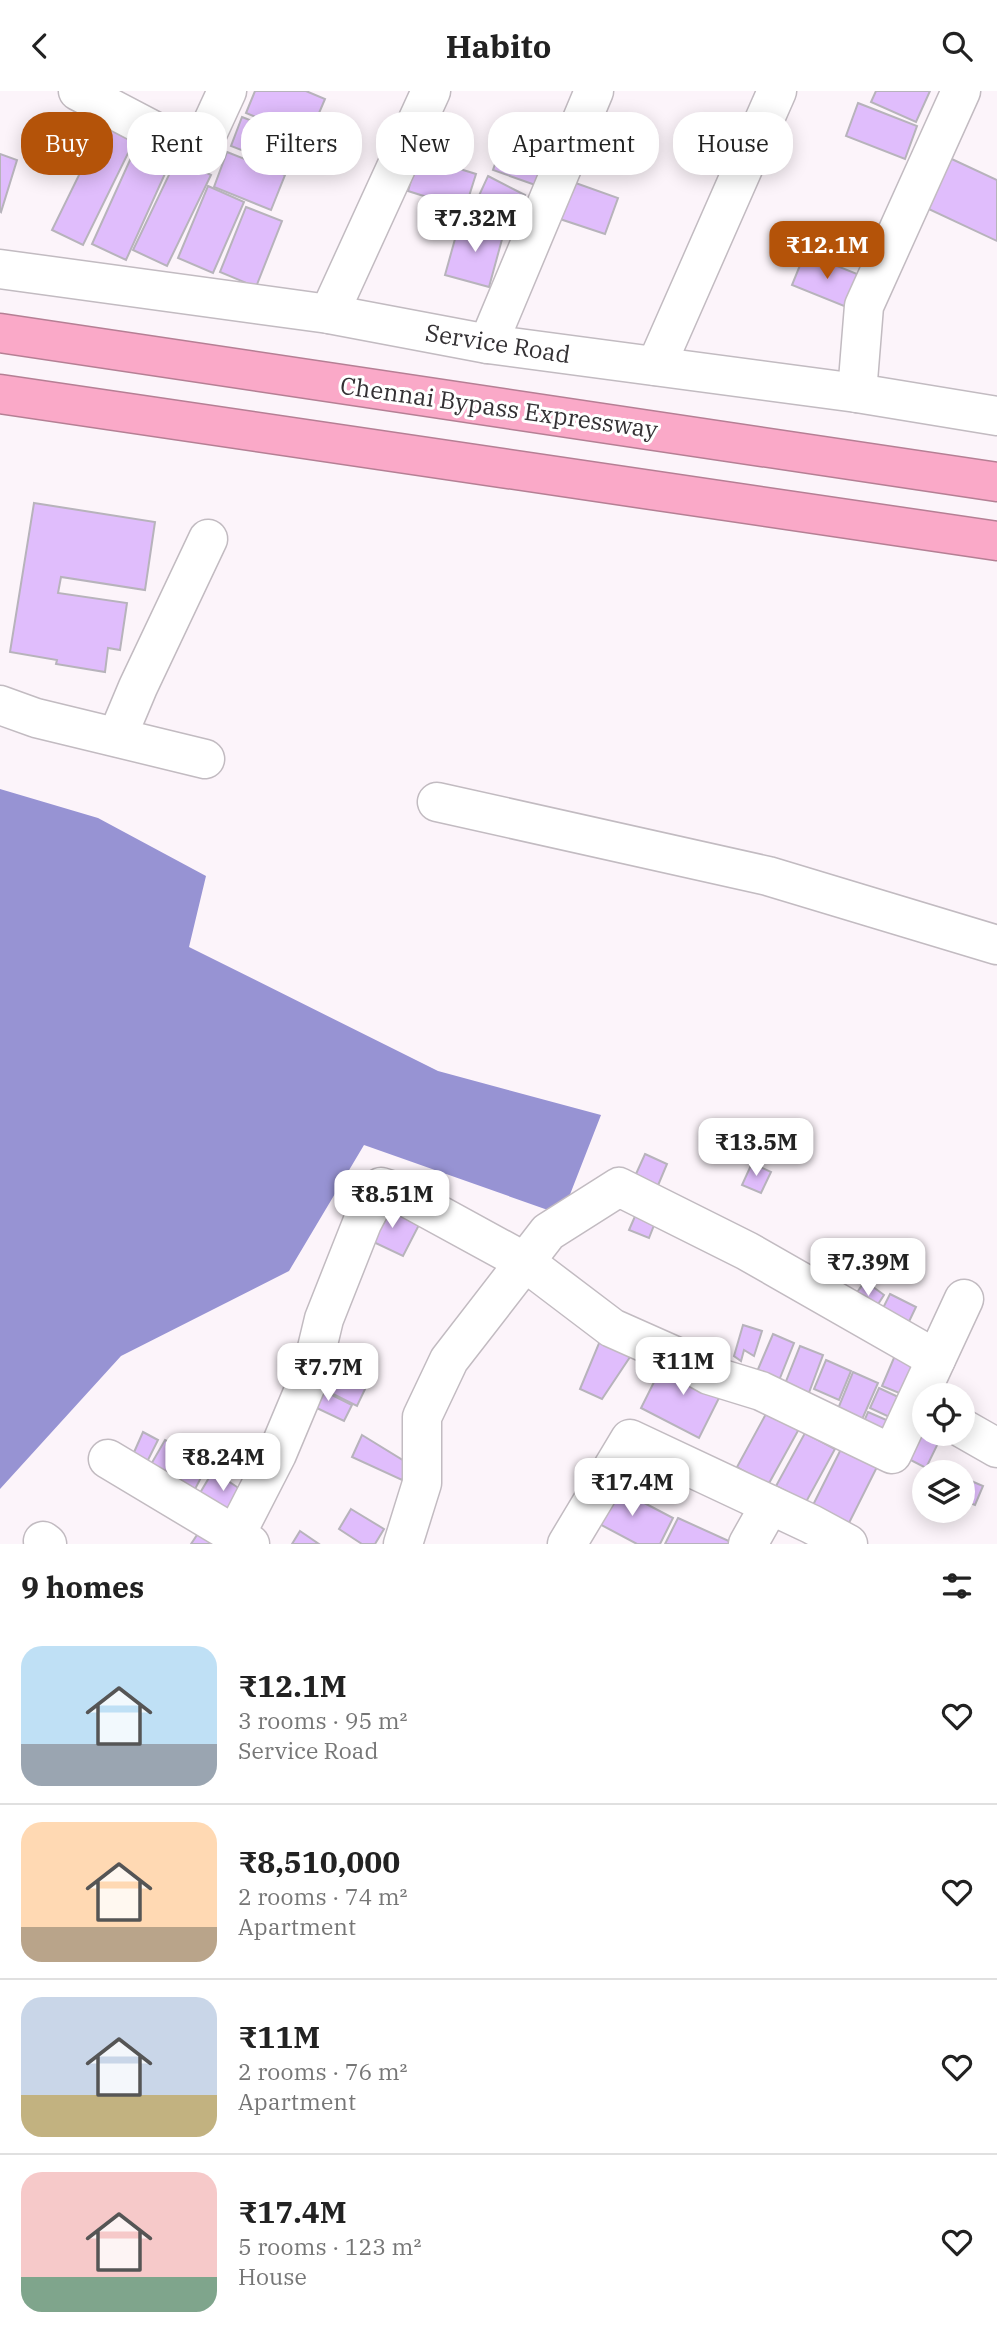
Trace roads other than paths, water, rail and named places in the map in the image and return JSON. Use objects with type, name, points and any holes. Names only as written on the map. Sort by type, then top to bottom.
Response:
[{"type":"highway","name":"Chennai Bypass Expressway","points":[[0,333],[997,482]]},
{"type":"highway","points":[[0,394],[997,541]]},
{"type":"street","points":[[78,91],[198,153],[227,91]]},
{"type":"street","points":[[329,314],[431,91]]},
{"type":"street","points":[[488,344],[594,91]]},
{"type":"street","points":[[656,366],[777,91]]},
{"type":"street","points":[[857,393],[864,306],[961,91]]},
{"type":"street","name":"Service Road","points":[[0,269],[329,314],[488,344],[857,393],[997,416]]},
{"type":"street","points":[[117,737],[208,539]]},
{"type":"street","points":[[0,705],[36,718],[205,759]]},
{"type":"street","points":[[438,801],[768,876],[997,945]]},
{"type":"street","points":[[108,1459],[243,1539],[311,1373],[324,1319],[362,1223],[381,1187],[397,1192],[524,1262],[612,1328],[675,1356],[709,1375],[761,1391],[892,1454],[912,1418]]},
{"type":"street","points":[[403,1544],[422,1483],[422,1417],[449,1360],[548,1232],[619,1187],[747,1251],[936,1359]]},
{"type":"street","points":[[927,1383],[964,1299]]},
{"type":"street","points":[[975,1435],[997,1448]]},
{"type":"street","points":[[567,1544],[630,1439],[848,1544]]},
{"type":"street","points":[[748,1544],[770,1505]]}]
